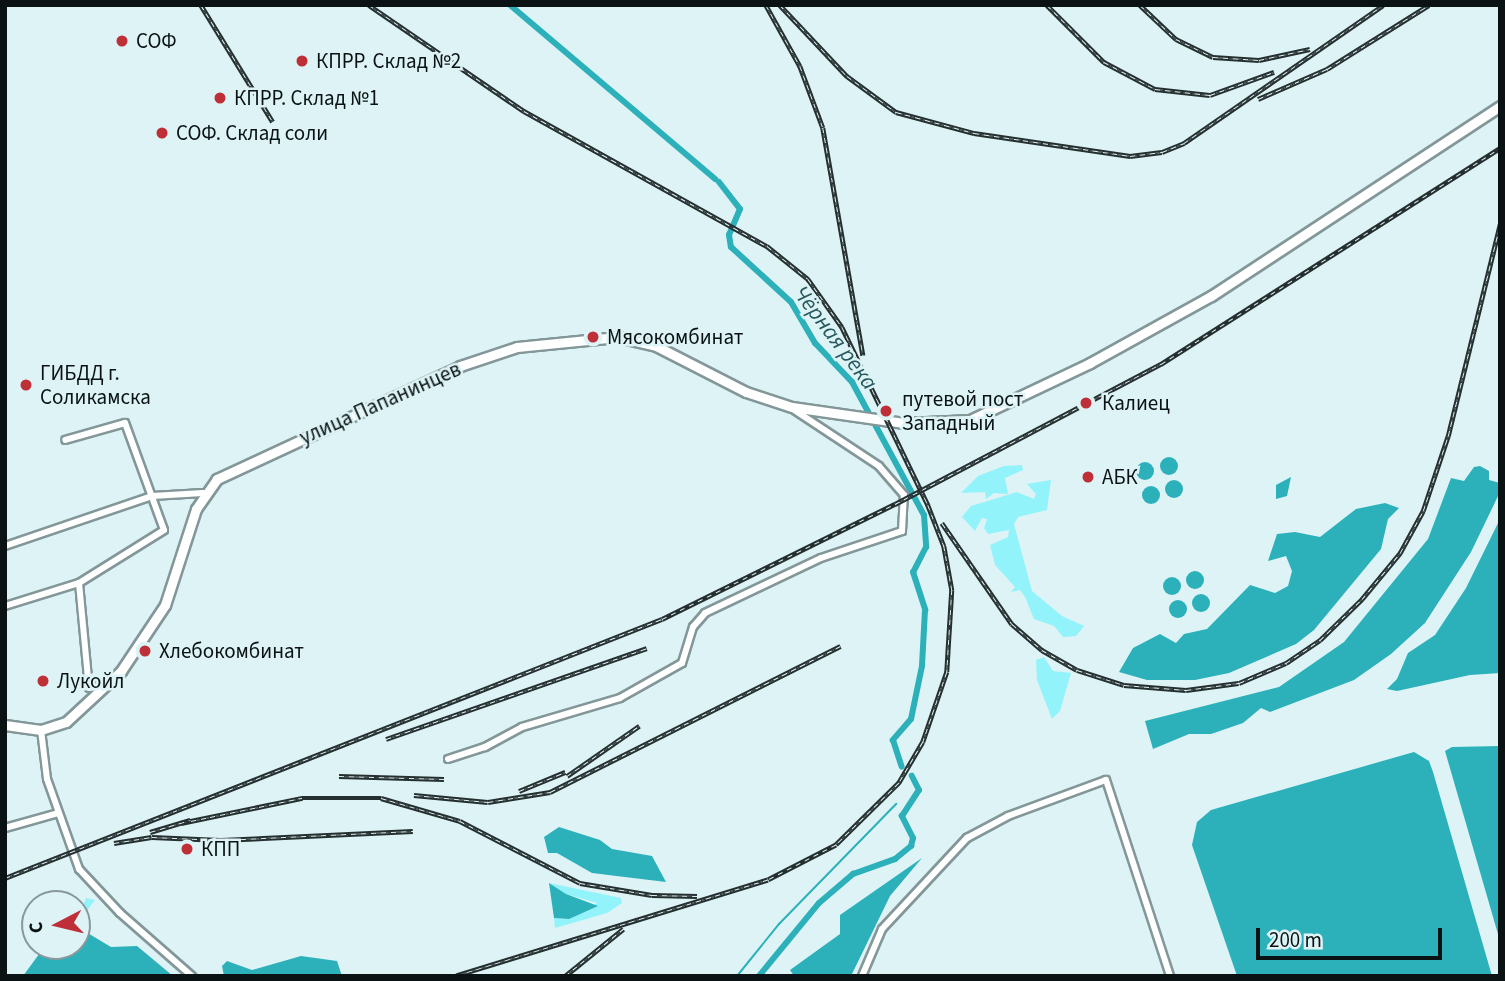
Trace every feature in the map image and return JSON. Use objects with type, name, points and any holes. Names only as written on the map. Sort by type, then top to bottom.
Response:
[{"type":"main road","name":"улица Папанинцев","points":[[203,493],[233,469],[443,373],[531,345],[604,336],[656,346],[746,391],[792,407],[852,418],[950,424],[1012,403],[1211,296],[1500,106]]},
{"type":"main road","points":[[5,725],[41,730],[73,718],[110,684],[138,650],[165,605],[203,493]]},
{"type":"street","points":[[448,758],[485,747],[522,727],[631,692],[682,663],[693,626],[705,613],[821,558],[902,531],[904,495],[879,466],[792,407]]},
{"type":"street","points":[[5,606],[79,583],[164,530],[125,423],[65,440]]},
{"type":"street","points":[[5,546],[152,496],[203,493]]},
{"type":"street","points":[[79,583],[89,688],[110,684]]},
{"type":"street","points":[[41,730],[45,767],[58,813],[88,882],[192,976]]},
{"type":"street","points":[[862,976],[883,929],[967,838],[997,821],[1106,780],[1170,976]]},
{"type":"street","points":[[5,828],[58,813]]},
{"type":"shaded area","points":[[1169,457],[1175,460],[1178,466],[1175,472],[1169,475],[1163,472],[1160,466],[1163,460]]},
{"type":"shaded area","points":[[1145,462],[1151,465],[1154,471],[1151,477],[1145,480],[1139,477],[1136,471],[1139,465]]},
{"type":"shaded area","points":[[1022,465],[1023,470],[1005,478],[1008,494],[994,493],[986,499],[985,492],[961,493],[978,476],[1004,466]]},
{"type":"shaded area","points":[[1480,466],[1489,471],[1489,480],[1500,483],[1500,492],[1471,552],[1425,623],[1391,654],[1354,680],[1270,712],[1261,708],[1243,723],[1211,734],[1189,734],[1153,749],[1145,721],[1279,687],[1344,642],[1428,539],[1451,478],[1464,481],[1474,467]]},
{"type":"shaded area","points":[[1291,477],[1287,496],[1276,499],[1276,485]]},
{"type":"shaded area","points":[[1051,480],[1047,510],[1018,517],[1014,524],[1032,591],[1062,616],[1084,626],[1076,636],[1063,637],[1054,626],[1034,619],[1020,590],[1011,592],[1015,587],[995,565],[990,545],[1008,537],[1009,530],[988,534],[984,528],[987,519],[982,518],[975,531],[962,517],[971,506],[1017,492],[1034,499],[1036,494],[1027,484]]},
{"type":"shaded area","points":[[1174,480],[1180,483],[1183,489],[1180,495],[1174,498],[1168,495],[1165,489],[1168,483]]},
{"type":"shaded area","points":[[1151,486],[1157,489],[1160,495],[1157,501],[1151,504],[1145,501],[1142,495],[1145,489]]},
{"type":"shaded area","points":[[1385,503],[1399,508],[1388,519],[1381,549],[1314,630],[1296,644],[1229,673],[1195,680],[1147,680],[1119,672],[1133,648],[1160,634],[1176,643],[1184,634],[1207,629],[1250,585],[1275,593],[1288,586],[1292,571],[1286,556],[1268,561],[1277,534],[1295,532],[1320,537],[1356,509]]},
{"type":"shaded area","points":[[1500,519],[1500,673],[1470,675],[1397,691],[1387,689],[1397,679],[1408,653],[1435,635],[1466,588]]},
{"type":"shaded area","points":[[1195,571],[1201,574],[1204,580],[1201,586],[1195,589],[1189,586],[1186,580],[1189,574]]},
{"type":"shaded area","points":[[1172,577],[1178,580],[1181,586],[1178,592],[1172,595],[1166,592],[1163,586],[1166,580]]},
{"type":"shaded area","points":[[1201,594],[1207,597],[1210,603],[1207,609],[1201,612],[1195,609],[1192,603],[1195,597]]},
{"type":"shaded area","points":[[1178,600],[1184,603],[1187,609],[1184,615],[1178,618],[1172,615],[1169,609],[1172,603]]},
{"type":"shaded area","points":[[1044,657],[1053,671],[1071,673],[1060,711],[1052,719],[1037,680],[1036,660]]},
{"type":"shaded area","points":[[1500,746],[1500,941],[1445,751],[1452,747]]},
{"type":"shaded area","points":[[1414,752],[1429,761],[1433,772],[1492,976],[1237,976],[1192,845],[1197,822],[1211,810]]},
{"type":"shaded area","points":[[559,827],[600,840],[612,849],[652,856],[666,882],[592,873],[557,853],[548,853],[544,837]]},
{"type":"shaded area","points":[[922,858],[890,896],[851,976],[794,976],[790,970],[840,934],[840,915]]},
{"type":"shaded area","points":[[549,883],[621,898],[622,903],[607,913],[555,928],[554,918],[569,919],[597,903],[566,894]]},
{"type":"shaded area","points":[[549,883],[566,894],[598,906],[569,919],[554,918]]},
{"type":"shaded area","points":[[91,935],[111,947],[137,946],[173,976],[23,976],[35,960],[91,960]]},
{"type":"shaded area","points":[[301,956],[337,961],[342,976],[224,976],[222,966],[227,961],[252,970]]},
{"type":"waterway","name":"Чёрная река","points":[[510,5],[715,179]]},
{"type":"waterway","name":"Чёрная река","points":[[719,182],[740,209],[729,235],[731,247],[791,302],[815,343],[852,382],[924,515],[926,547],[913,572],[925,610],[922,666],[911,719],[893,740],[902,767]]},
{"type":"waterway","points":[[759,976],[819,903],[853,874],[895,859],[911,846],[913,838],[902,816],[919,790],[912,776]]},
{"type":"waterway","points":[[737,976],[779,924],[896,804]]},
{"type":"railway","points":[[201,5],[273,122]]},
{"type":"railway","points":[[369,5],[524,111],[767,246],[808,279],[842,327],[928,505],[944,546],[952,590],[947,672],[923,742],[899,783],[836,845],[768,880],[456,976]]},
{"type":"railway","points":[[766,5],[800,66],[823,128],[863,356]]},
{"type":"railway","points":[[780,5],[847,76],[896,112],[974,133],[1130,156],[1162,152],[1184,143],[1383,5]]},
{"type":"railway","points":[[1047,5],[1104,62],[1155,89],[1210,95],[1274,72]]},
{"type":"railway","points":[[1140,5],[1176,39],[1213,57],[1259,60],[1310,49]]},
{"type":"railway","points":[[1258,99],[1327,69],[1429,5]]},
{"type":"railway","points":[[5,878],[662,619],[895,504],[1161,364],[1500,148]]},
{"type":"railway","points":[[942,523],[1012,624],[1042,650],[1077,670],[1124,685],[1186,690],[1239,683],[1286,663],[1320,640],[1362,599],[1400,553],[1423,511],[1448,436],[1500,224]]},
{"type":"railway","points":[[414,795],[488,802],[550,792],[840,646]]},
{"type":"railway","points":[[386,739],[647,648]]},
{"type":"railway","points":[[567,776],[639,726]]},
{"type":"railway","points":[[519,791],[565,772]]},
{"type":"railway","points":[[339,776],[444,779]]},
{"type":"railway","points":[[181,823],[302,798],[381,798],[460,821],[580,883],[652,895],[697,896]]},
{"type":"railway","points":[[150,832],[190,820]]},
{"type":"railway","points":[[114,843],[152,837],[221,840],[413,831]]},
{"type":"railway","points":[[565,976],[623,929]]},
{"type":"place","name":"СОФ","points":[[122,41]]},
{"type":"place","name":"КПРР. Склад №2","points":[[302,61]]},
{"type":"place","name":"КПРР. Склад №1","points":[[220,98]]},
{"type":"place","name":"СОФ. Склад соли","points":[[162,133]]},
{"type":"place","name":"Мясокомбинат","points":[[593,337]]},
{"type":"place","name":"ГИБДД г. Соликамска","points":[[26,385]]},
{"type":"place","name":"Калиец","points":[[1086,403]]},
{"type":"place","name":"путевой пост Западный","points":[[886,411]]},
{"type":"place","name":"АБК","points":[[1088,477]]},
{"type":"place","name":"Хлебокомбинат","points":[[145,651]]},
{"type":"place","name":"Лукойл","points":[[43,681]]},
{"type":"place","name":"КПП","points":[[187,849]]}]
